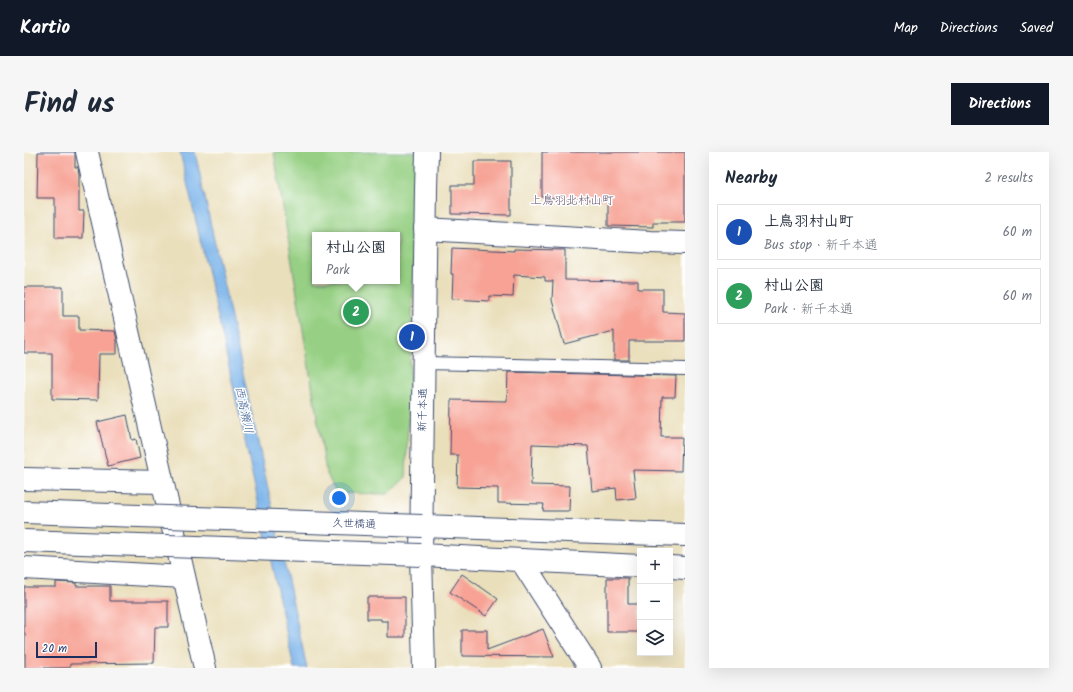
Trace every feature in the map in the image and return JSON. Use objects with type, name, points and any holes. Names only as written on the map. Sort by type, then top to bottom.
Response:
[{"type":"street","points":[[87,152],[205,668]]},
{"type":"street","name":"新千本通","points":[[424,668],[421,555],[427,152]]},
{"type":"street","points":[[425,229],[685,243]]},
{"type":"street","points":[[24,479],[162,482]]},
{"type":"street","name":"久世橋通","points":[[24,512],[685,535]]},
{"type":"street","points":[[24,541],[421,555],[637,566]]},
{"type":"street","points":[[521,560],[590,668]]},
{"type":"street","points":[[673,567],[685,568]]},
{"type":"street","points":[[24,568],[184,577]]},
{"type":"lane","points":[[424,363],[685,369]]},
{"type":"green space","points":[[274,152],[418,152],[406,477],[388,494],[336,493],[326,472]]},
{"type":"water","name":"西高瀬川","points":[[180,152],[195,152],[307,668],[294,668],[221,330]]},
{"type":"building","points":[[38,152],[75,152],[75,167],[78,167],[79,174],[79,211],[84,211],[83,238],[55,238],[55,198],[37,198]]},
{"type":"building","points":[[542,152],[685,152],[685,222],[653,222],[653,227],[608,226],[608,200],[558,199],[542,197]]},
{"type":"building","points":[[474,161],[511,161],[511,215],[452,214],[452,185],[474,185]]},
{"type":"building","points":[[452,248],[514,251],[514,249],[565,250],[565,280],[638,281],[638,289],[663,289],[663,312],[685,313],[685,341],[629,341],[629,360],[614,360],[614,331],[564,344],[552,300],[553,281],[545,281],[545,277],[514,275],[513,297],[489,296],[489,301],[452,299]]},
{"type":"building","points":[[24,287],[63,287],[63,316],[79,316],[79,330],[115,331],[117,340],[117,354],[99,354],[98,400],[52,399],[52,353],[24,353]]},
{"type":"building","points":[[508,372],[676,376],[675,397],[662,397],[661,437],[682,437],[681,471],[633,470],[636,498],[617,500],[616,488],[592,491],[588,446],[532,444],[531,485],[570,486],[569,511],[543,511],[544,504],[498,503],[498,488],[457,487],[458,455],[450,455],[451,400],[507,401]]},
{"type":"building","points":[[127,415],[132,440],[136,439],[140,458],[108,466],[97,422]]},
{"type":"building","points":[[462,574],[498,599],[486,616],[450,592]]},
{"type":"building","points":[[607,578],[628,578],[628,604],[637,604],[637,632],[607,632]]},
{"type":"building","points":[[56,582],[76,583],[76,586],[110,586],[110,601],[168,601],[168,627],[155,627],[154,663],[70,664],[70,668],[25,668],[24,587],[56,587]]},
{"type":"building","points":[[367,597],[405,597],[405,637],[388,637],[388,621],[381,621],[381,619],[367,619]]},
{"type":"building","points":[[543,629],[554,657],[462,656],[462,630],[487,630],[487,650]]},
{"type":"place","name":"村山公園","points":[[356,312]]},
{"type":"place","name":"上鳥羽村山町","points":[[412,337]]},
{"type":"district","name":"上鳥羽北村山町","points":[[572,200]]}]
